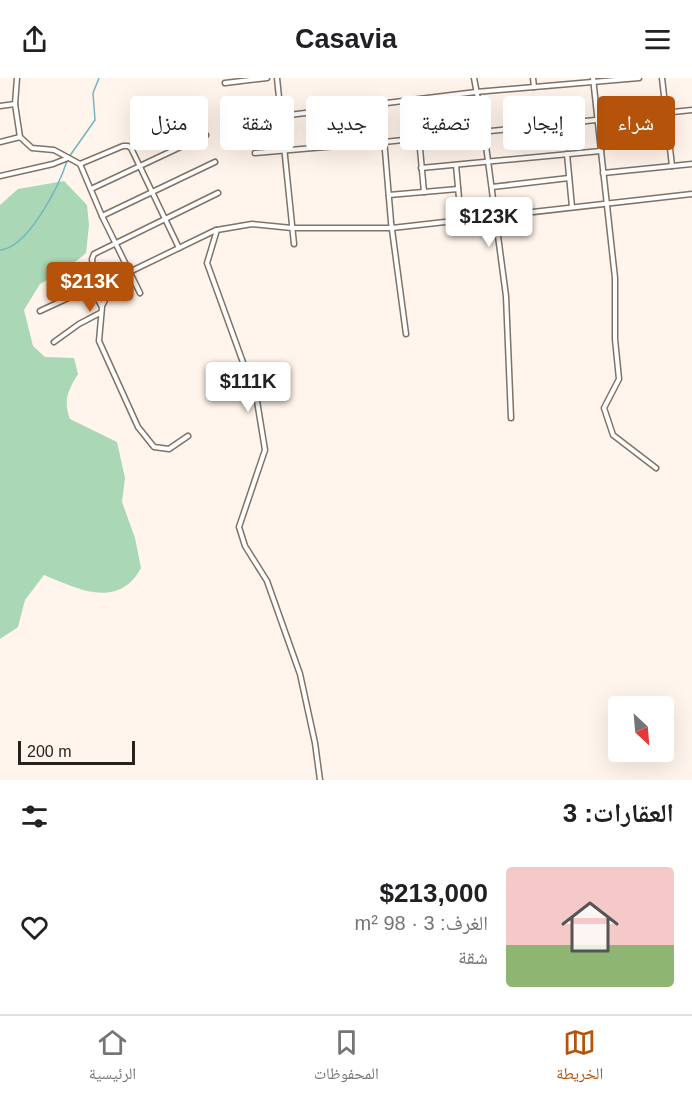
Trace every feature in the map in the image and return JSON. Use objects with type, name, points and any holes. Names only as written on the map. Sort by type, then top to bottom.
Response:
[{"type":"street","points":[[17,78],[15,104],[20,137],[33,148],[54,150],[80,164],[102,216],[140,293]]},
{"type":"street","points":[[225,83],[267,78]]},
{"type":"street","points":[[277,78],[279,96]]},
{"type":"street","points":[[474,78],[477,96]]},
{"type":"street","points":[[532,78],[534,87]]},
{"type":"street","points":[[388,103],[594,80],[639,78]]},
{"type":"street","points":[[663,78],[665,96]]},
{"type":"street","points":[[491,130],[597,120],[594,80]]},
{"type":"street","points":[[0,106],[15,104]]},
{"type":"street","points":[[675,112],[692,110]]},
{"type":"street","points":[[0,142],[20,137]]},
{"type":"street","points":[[80,164],[128,146],[178,248]]},
{"type":"street","points":[[255,153],[306,149]]},
{"type":"street","points":[[91,189],[174,150]]},
{"type":"street","points":[[385,150],[406,334]]},
{"type":"street","points":[[420,150],[424,192]]},
{"type":"street","points":[[486,150],[506,296],[511,418]]},
{"type":"street","points":[[670,150],[672,166]]},
{"type":"street","points":[[284,151],[294,244]]},
{"type":"street","points":[[421,168],[601,151],[615,278],[615,339],[619,379],[604,408],[613,435],[656,468]]},
{"type":"street","points":[[567,154],[572,207]]},
{"type":"street","points":[[0,176],[53,164],[68,157]]},
{"type":"street","points":[[102,216],[215,162]]},
{"type":"street","points":[[603,173],[692,164]]},
{"type":"street","points":[[456,165],[461,220]]},
{"type":"street","points":[[492,186],[569,178]]},
{"type":"street","points":[[389,195],[458,189]]},
{"type":"street","points":[[102,307],[94,286],[92,259],[94,254],[218,193]]},
{"type":"street","points":[[40,310],[117,278],[217,230],[252,224],[292,228],[392,228],[692,194]]},
{"type":"street","points":[[217,230],[207,263],[257,401],[265,450],[239,527],[244,546],[267,581],[300,674],[315,743],[320,780]]},
{"type":"street","points":[[117,278],[102,307],[99,341],[138,427],[154,447],[169,449],[188,436]]},
{"type":"street","points":[[54,342],[79,324],[101,313]]},
{"type":"green space","points":[[64,181],[87,205],[89,225],[86,253],[68,268],[40,284],[24,310],[33,346],[45,357],[74,358],[78,374],[68,396],[67,407],[70,419],[117,442],[125,478],[122,502],[135,538],[141,568],[132,581],[121,589],[97,593],[70,586],[44,575],[25,600],[18,627],[0,639],[0,205],[18,189]]},
{"type":"waterway","points":[[69,157],[95,120],[93,93],[99,78]]},
{"type":"waterway","points":[[0,250],[11,247],[31,228],[50,200],[67,161]]}]
